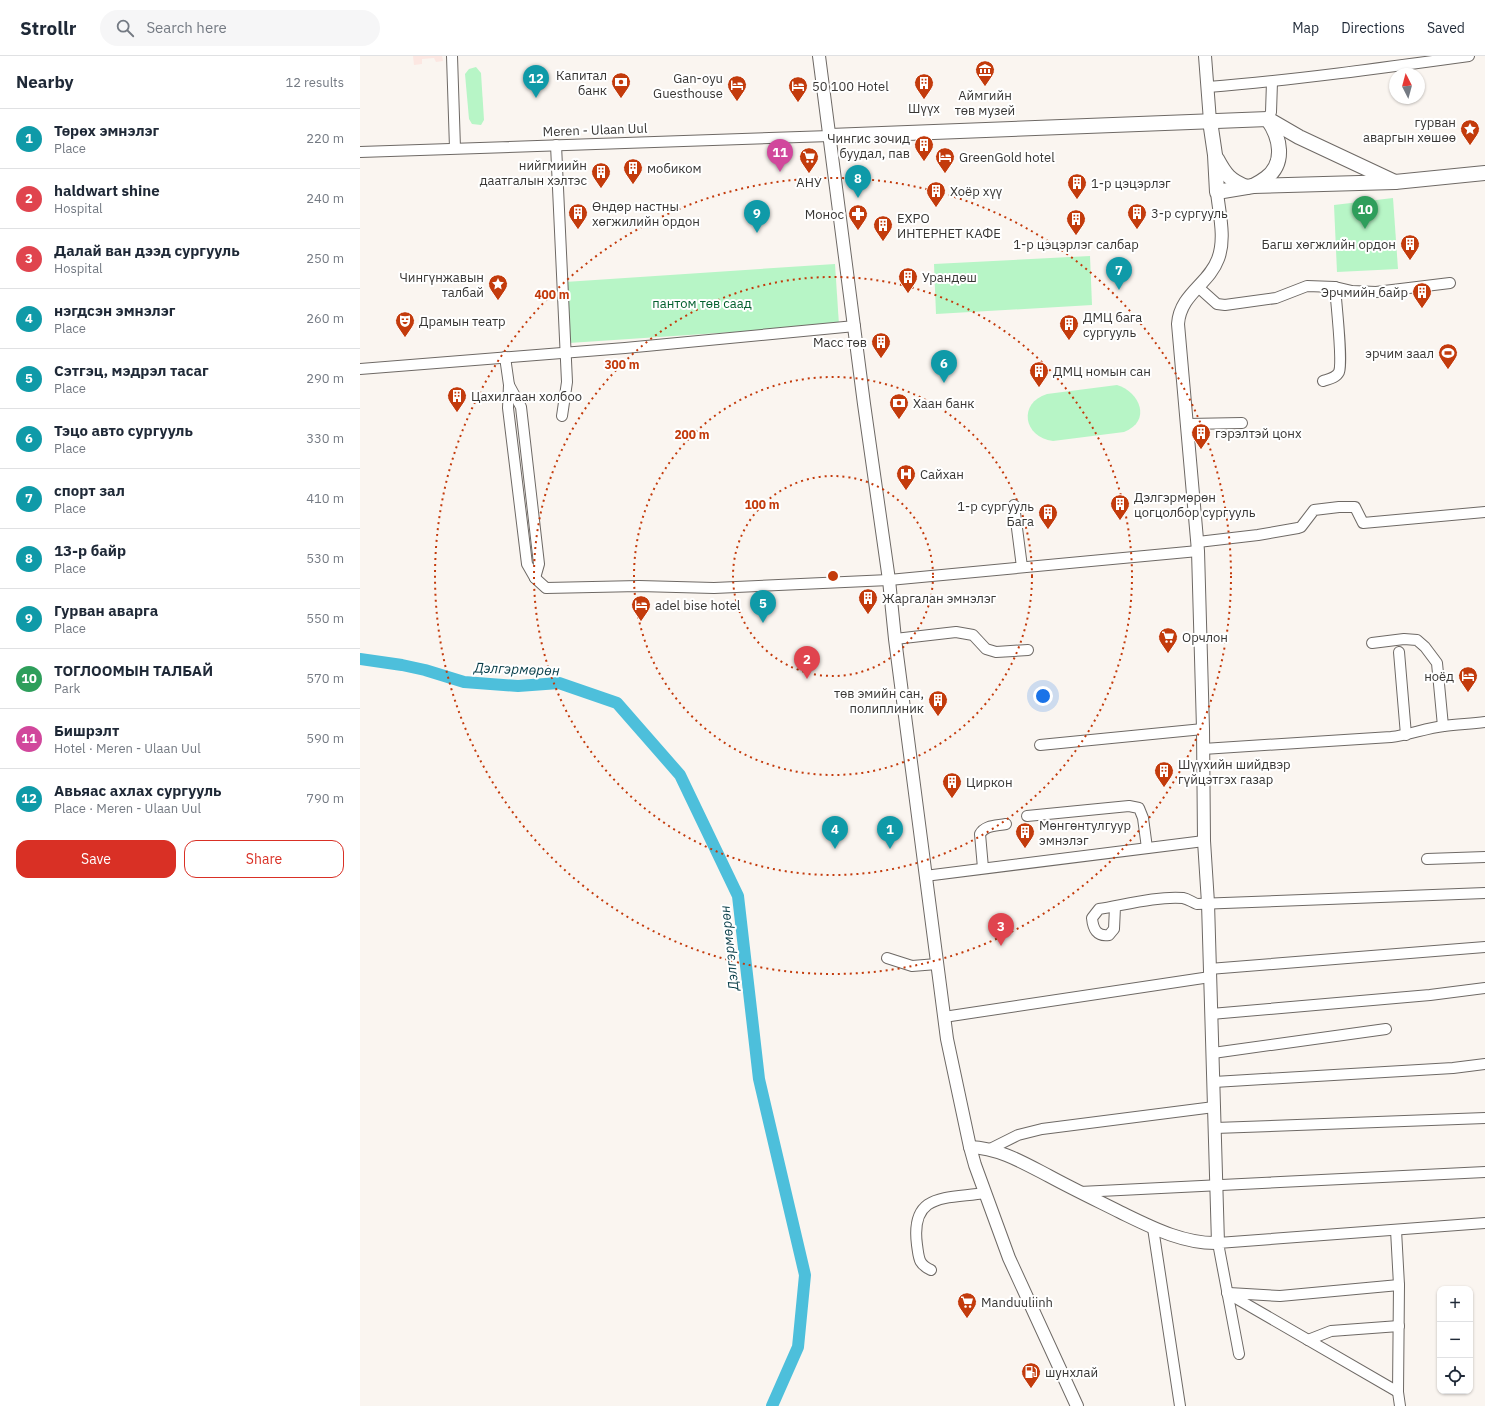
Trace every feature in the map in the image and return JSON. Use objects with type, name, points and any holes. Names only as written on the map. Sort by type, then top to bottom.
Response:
[{"type":"highway","points":[[830,136],[1268,119],[1299,137],[1395,182]]},
{"type":"highway","points":[[1215,155],[1223,170],[1235,182],[1250,187],[1267,178],[1276,168],[1280,152],[1275,129],[1268,119]]},
{"type":"highway","points":[[1210,121],[1215,155],[1217,192],[1250,187],[1395,182],[1485,174]]},
{"type":"main road","points":[[819,56],[864,404],[889,580],[895,639],[947,1039],[970,1147],[985,1192],[1009,1258],[1077,1406]]},
{"type":"main road","points":[[1205,56],[1210,121]]},
{"type":"main road","points":[[970,1147],[990,1149],[1020,1161],[1153,1228],[1193,1241],[1218,1243],[1208,903],[1204,841],[1203,729],[1198,546],[1178,324],[1182,306],[1214,268],[1222,246],[1217,192]]},
{"type":"street","points":[[452,56],[455,148]]},
{"type":"street","points":[[1208,87],[1272,82],[1469,56]]},
{"type":"street","points":[[1268,119],[1271,112],[1272,82]]},
{"type":"street","name":"Meren - Ulaan Uul","points":[[360,152],[830,136]]},
{"type":"street","points":[[556,145],[567,382],[562,416]]},
{"type":"street","points":[[1198,287],[1217,304],[1225,306],[1276,298],[1307,286],[1335,287],[1352,291],[1376,292],[1450,284]]},
{"type":"street","points":[[1323,381],[1335,377],[1339,371],[1340,351],[1335,287]]},
{"type":"street","points":[[360,369],[566,353],[855,326]]},
{"type":"street","points":[[505,358],[509,385],[508,408],[527,564],[535,578],[546,588],[639,586],[714,588],[889,580],[1022,567],[1198,546],[1298,528],[1301,527],[1314,510],[1339,507],[1356,507],[1363,523],[1485,512]]},
{"type":"street","points":[[1188,424],[1242,423]]},
{"type":"street","points":[[1014,505],[1022,567]]},
{"type":"street","points":[[895,639],[956,632],[973,635],[986,649],[996,652],[1028,650]]},
{"type":"street","points":[[1372,643],[1404,639],[1417,640],[1425,647],[1436,663],[1443,726]]},
{"type":"street","points":[[1399,652],[1406,735]]},
{"type":"street","points":[[1203,749],[1406,735],[1443,726],[1485,722]]},
{"type":"street","points":[[1040,745],[1203,729]]},
{"type":"street","points":[[1027,816],[1129,806],[1139,808],[1143,818],[1147,848]]},
{"type":"street","points":[[983,868],[980,834],[982,830],[986,827],[1006,824]]},
{"type":"street","points":[[925,876],[1204,841]]},
{"type":"street","points":[[1427,859],[1485,857]]},
{"type":"street","points":[[1115,907],[1173,898],[1184,898],[1197,904],[1485,892]]},
{"type":"street","points":[[944,1017],[1210,973],[1485,947]]},
{"type":"street","points":[[888,958],[912,966],[937,964]]},
{"type":"street","points":[[1211,1014],[1485,988]]},
{"type":"street","points":[[1213,1052],[1386,1029]]},
{"type":"street","points":[[1214,1082],[1452,1068],[1485,1064]]},
{"type":"street","points":[[990,1149],[1018,1135],[1042,1129],[1214,1107]]},
{"type":"street","points":[[1215,1128],[1485,1118]]},
{"type":"street","points":[[1080,1192],[1485,1172]]},
{"type":"street","points":[[931,1270],[924,1266],[920,1260],[916,1231],[917,1220],[920,1212],[933,1200],[985,1192]]},
{"type":"street","points":[[1240,1354],[1218,1243],[1485,1223]]},
{"type":"street","points":[[1153,1228],[1180,1406]]},
{"type":"street","points":[[1396,1230],[1399,1285],[1398,1392],[1400,1406]]},
{"type":"street","points":[[1227,1293],[1280,1296],[1399,1285]]},
{"type":"street","points":[[1227,1293],[1398,1392]]},
{"type":"street","points":[[1308,1340],[1331,1331],[1399,1326]]},
{"type":"shaded area","points":[[413,56],[442,56],[443,61],[436,62],[434,58],[422,59],[422,64],[414,65]]},
{"type":"green space","points":[[476,67],[481,73],[484,120],[481,125],[472,124],[469,119],[465,74],[469,69]]},
{"type":"green space","points":[[1393,198],[1398,269],[1337,272],[1334,205]]},
{"type":"green space","points":[[1090,256],[1092,305],[936,314],[934,264]]},
{"type":"green space","name":"пантом төв саад","points":[[835,264],[839,325],[569,343],[565,282]]},
{"type":"green space","points":[[1117,385],[1132,394],[1140,407],[1138,421],[1133,427],[1124,432],[1053,441],[1043,438],[1035,433],[1030,427],[1028,412],[1031,405],[1038,398],[1047,394]]},
{"type":"waterway","name":"Дэлгэрмөрөн","points":[[360,659],[425,670],[464,682],[518,686],[559,683],[617,703],[680,775],[738,896],[759,1079],[805,1275],[798,1347],[772,1406]]},
{"type":"place","name":"Аймгийн төв музей","points":[[985,87]]},
{"type":"place","name":"Авьяас ахлах сургууль","points":[[536,98]]},
{"type":"place","name":"Капитал банк","points":[[621,99]]},
{"type":"place","name":"Шүүх","points":[[924,100]]},
{"type":"place","name":"Gan-oyu Guesthouse","points":[[737,102]]},
{"type":"place","name":"50 100 Hotel","points":[[798,103]]},
{"type":"place","name":"гурван аваргын хөшөө","points":[[1470,146]]},
{"type":"place","name":"Чингис зочид буудал, пав","points":[[924,162]]},
{"type":"place","name":"Бишрэлт","points":[[780,172]]},
{"type":"place","name":"АНУ","points":[[809,174]]},
{"type":"place","name":"GreenGold hotel","points":[[945,174]]},
{"type":"place","name":"мобиком","points":[[633,185]]},
{"type":"place","name":"нийгмиийн даатгалын хэлтэс","points":[[601,189]]},
{"type":"place","name":"13-р байр","points":[[858,198]]},
{"type":"place","name":"1-р цэцэрлэг","points":[[1077,200]]},
{"type":"place","name":"Хоёр хүү","points":[[936,208]]},
{"type":"place","name":"ТОГЛООМЫН ТАЛБАЙ","points":[[1365,229]]},
{"type":"place","name":"Өндөр настны хөгжилийн ордон","points":[[578,230]]},
{"type":"place","name":"3-р сургууль","points":[[1137,230]]},
{"type":"place","name":"Монос","points":[[858,231]]},
{"type":"place","name":"Гурван аварга","points":[[757,233]]},
{"type":"place","name":"1-р цэцэрлэг салбар","points":[[1076,236]]},
{"type":"place","name":"EXPO ИНТЕРНЕТ КАФЕ","points":[[883,242]]},
{"type":"place","name":"Багш хөгжлийн ордон","points":[[1410,261]]},
{"type":"place","name":"спорт зал","points":[[1119,290]]},
{"type":"place","name":"Урандөш","points":[[908,294]]},
{"type":"place","name":"Чингүнжавын талбай","points":[[498,301]]},
{"type":"place","name":"Эрчмийн байр","points":[[1422,309]]},
{"type":"place","name":"Драмын театр","points":[[405,338]]},
{"type":"place","name":"ДМЦ бага сургууль","points":[[1069,341]]},
{"type":"place","name":"Масс төв","points":[[881,359]]},
{"type":"place","name":"эрчим заал","points":[[1448,370]]},
{"type":"place","name":"Тэцо авто сургууль","points":[[944,383]]},
{"type":"place","name":"ДМЦ номын сан","points":[[1039,388]]},
{"type":"place","name":"Цахилгаан холбоо","points":[[457,413]]},
{"type":"place","name":"Хаан банк","points":[[899,420]]},
{"type":"place","name":"гэрэлтэй цонх","points":[[1201,450]]},
{"type":"place","name":"Сайхан","points":[[906,491]]},
{"type":"place","name":"Дэлгэрмөрөн цогцолбор сургууль","points":[[1120,521]]},
{"type":"place","name":"1-р сургууль Бага","points":[[1048,530]]},
{"type":"place","name":"Жаргалан эмнэлэг","points":[[868,615]]},
{"type":"place","name":"adel bise hotel","points":[[641,622]]},
{"type":"place","name":"Сэтгэц, мэдрэл тасаг","points":[[763,623]]},
{"type":"place","name":"Орчлон","points":[[1168,654]]},
{"type":"place","name":"haldwart shine","points":[[807,679]]},
{"type":"place","name":"ноёд","points":[[1468,693]]},
{"type":"place","name":"төв эмийн сан, полиплиник","points":[[938,717]]},
{"type":"place","name":"Шүүхийн шийдвэр гүйцэтгэх газар","points":[[1164,788]]},
{"type":"place","name":"Циркон","points":[[952,799]]},
{"type":"place","name":"нэгдсэн эмнэлэг","points":[[835,849]]},
{"type":"place","name":"Төрөх эмнэлэг","points":[[890,849]]},
{"type":"place","name":"Мөнгөнтулгуур эмнэлэг","points":[[1025,849]]},
{"type":"place","name":"Далай ван дээд сургууль","points":[[1001,946]]},
{"type":"place","name":"Manduuliinh","points":[[967,1319]]},
{"type":"place","name":"шунхлай","points":[[1031,1389]]}]
